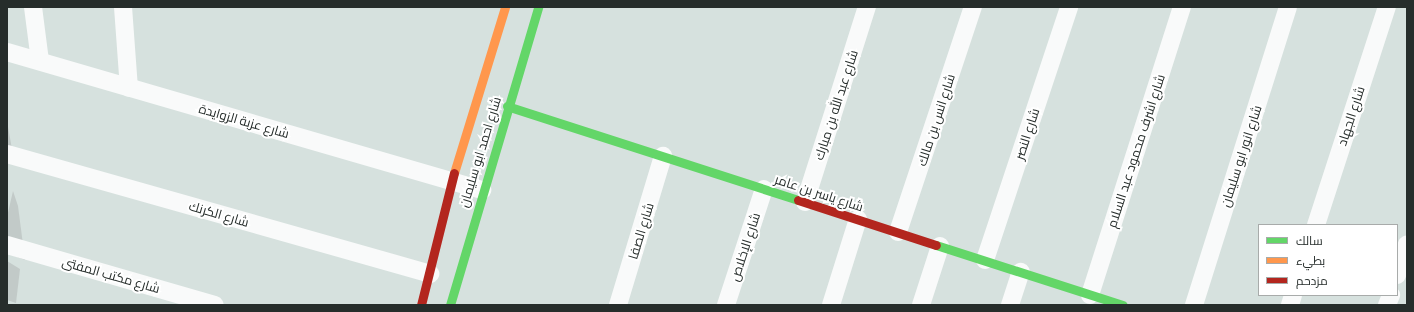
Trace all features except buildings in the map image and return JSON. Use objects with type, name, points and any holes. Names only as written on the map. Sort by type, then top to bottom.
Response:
[{"type":"street","points":[[33,7],[40,61]]},
{"type":"street","points":[[123,7],[129,88]]},
{"type":"street","name":"شارع احمد ابو سليمان","points":[[421,305],[430,274],[452,181],[496,50],[505,7]]},
{"type":"street","name":"شارع احمد ابو سليمان","points":[[450,305],[507,106],[518,57],[538,7]]},
{"type":"street","name":"شارع عبد الله بن مبارك","points":[[805,202],[867,7]]},
{"type":"street","name":"شارع انس بن مالك","points":[[898,232],[973,7]]},
{"type":"street","name":"شارع النصر","points":[[985,260],[1069,7]]},
{"type":"street","name":"شارع اشرف محمود عبد السلام","points":[[1096,299],[1182,7]]},
{"type":"street","name":"شارع انور ابو سليمان","points":[[1194,305],[1288,7]]},
{"type":"street","name":"شارع الجهاد","points":[[1316,224],[1387,7]]},
{"type":"street","name":"شارع عزبة الزوايدة","points":[[7,52],[482,190]]},
{"type":"street","name":"شارع ياسر بن عامر","points":[[507,106],[985,260],[1096,299],[1123,305]]},
{"type":"street","name":"شارع الكرنك","points":[[7,154],[430,274]]},
{"type":"street","name":"شارع الصفا","points":[[618,305],[663,156]]},
{"type":"street","name":"شارع الإخلاص","points":[[726,305],[764,189]]},
{"type":"street","points":[[831,305],[858,219]]},
{"type":"street","name":"شارع مكتب المفتى","points":[[7,245],[216,305]]},
{"type":"street","points":[[1398,272],[1407,245]]},
{"type":"street","points":[[920,305],[940,246]]},
{"type":"street","points":[[1010,305],[1021,272]]},
{"type":"traffic: fast","points":[[450,305],[538,7]]},
{"type":"traffic: fast","points":[[507,106],[798,200]]},
{"type":"traffic: fast","points":[[936,245],[1123,305]]},
{"type":"traffic: slow","points":[[454,173],[505,7]]},
{"type":"traffic: jam","points":[[421,305],[454,173]]},
{"type":"traffic: jam","points":[[798,200],[936,245]]}]
